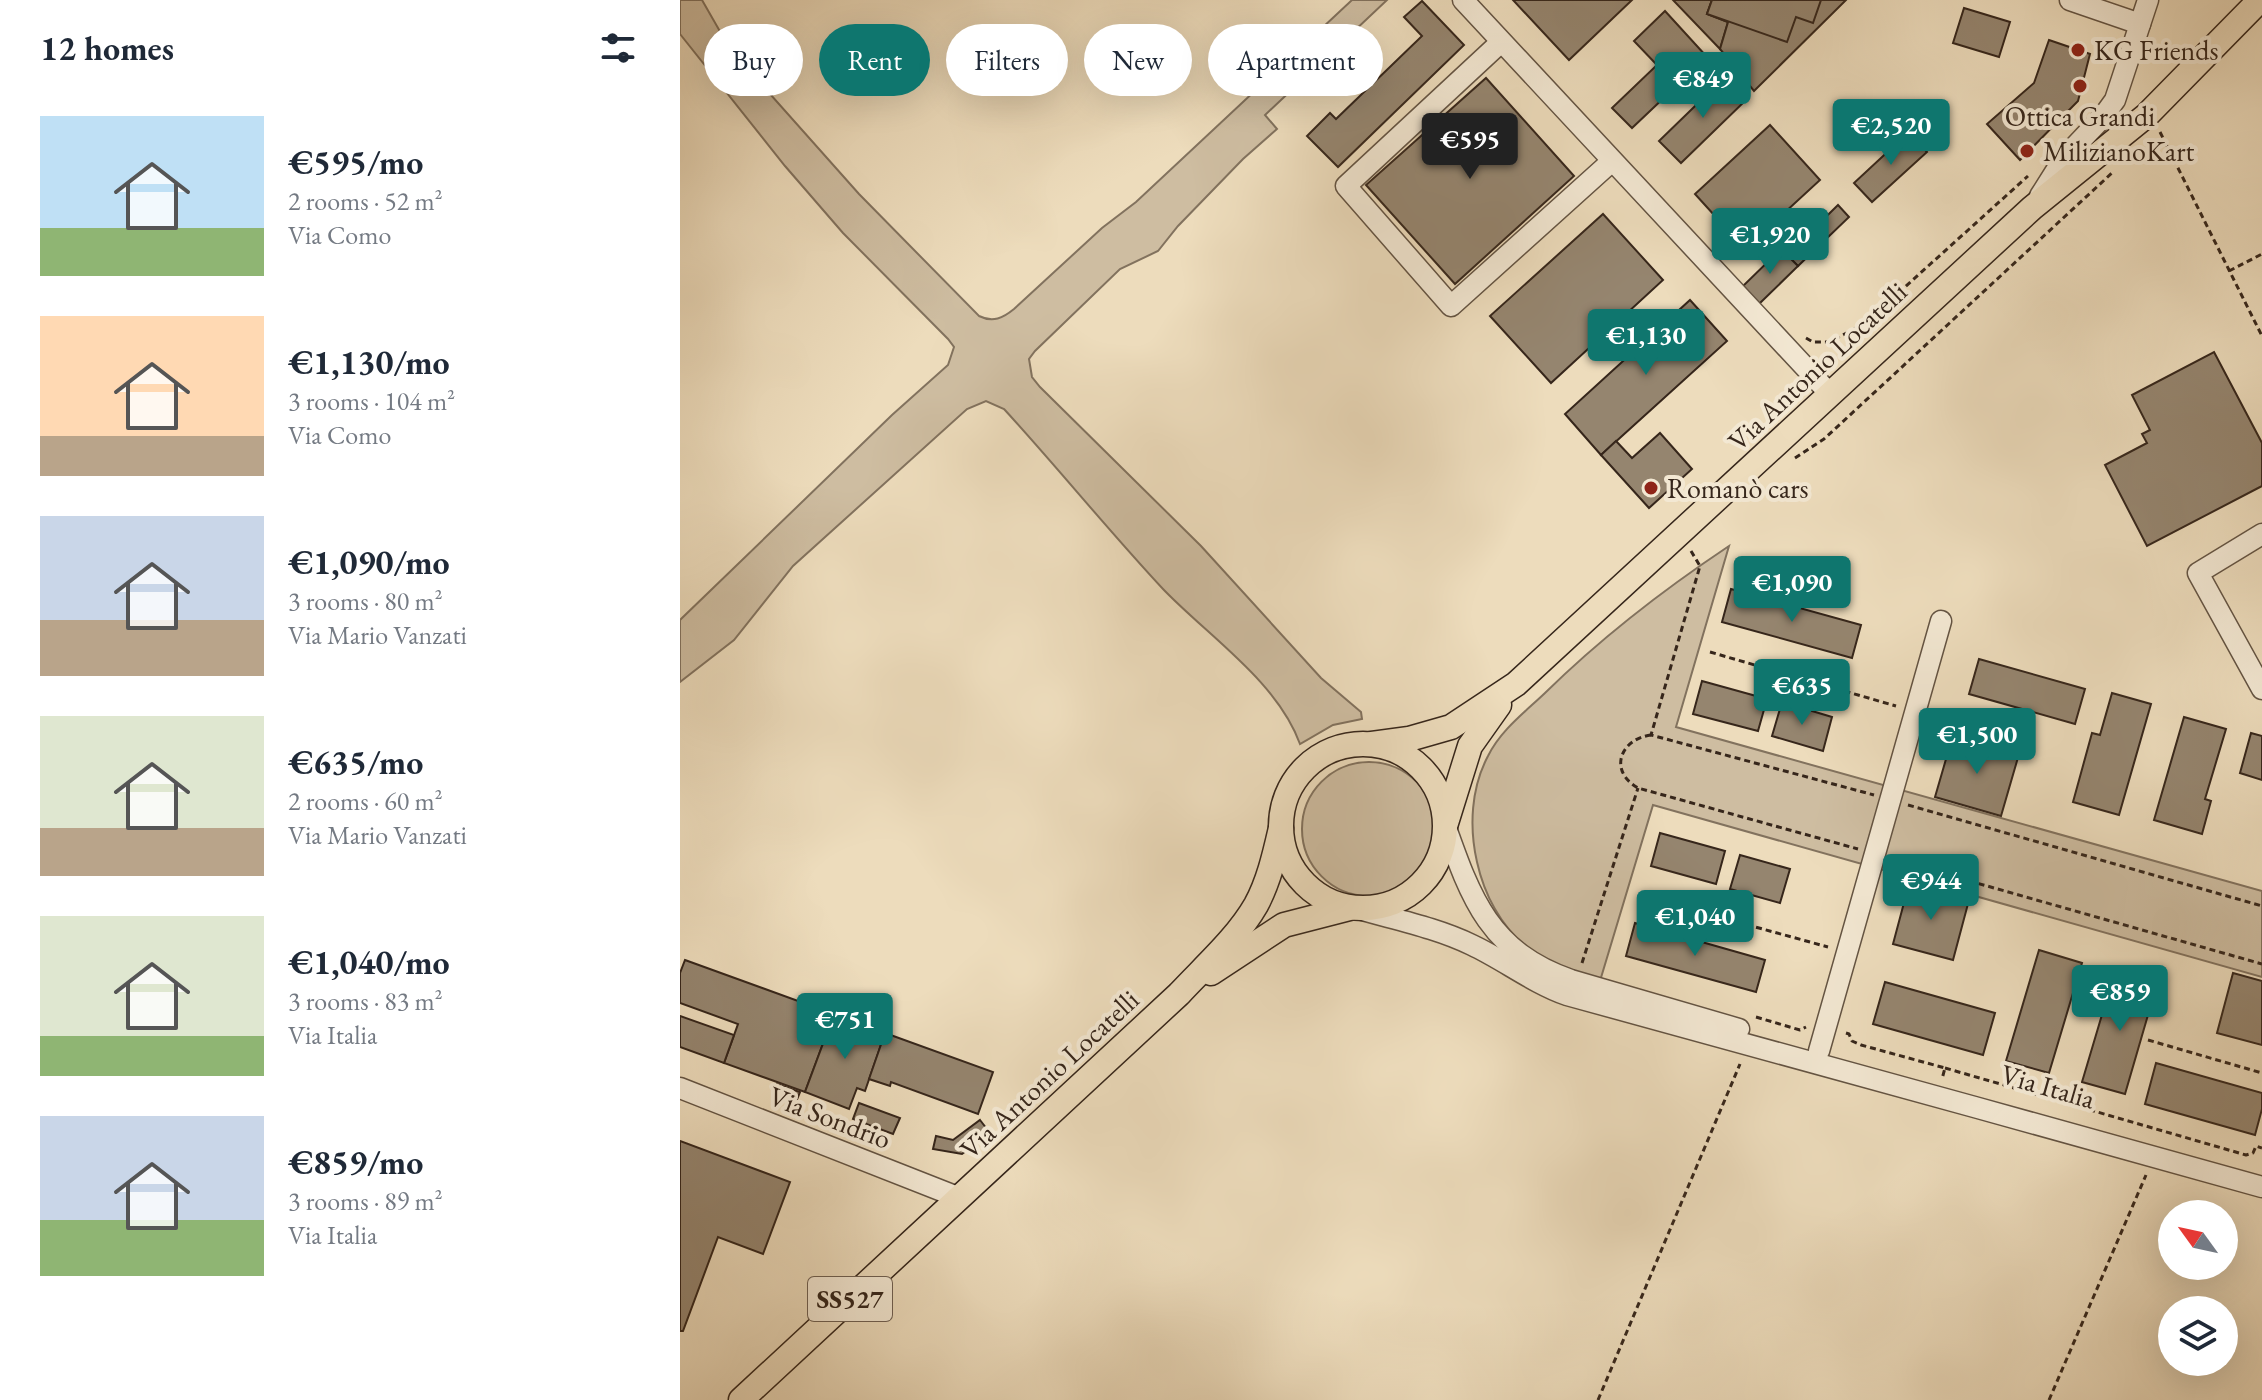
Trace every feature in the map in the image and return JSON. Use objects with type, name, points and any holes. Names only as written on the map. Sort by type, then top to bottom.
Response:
[{"type":"main road","name":"Via Antonio Locatelli","points":[[1372,744],[1409,739],[1451,727],[1516,684],[2032,208],[2147,115],[2252,7]]},
{"type":"main road","name":"Via Antonio Locatelli","points":[[2053,190],[2104,133],[2145,94],[2252,7]]},
{"type":"main road","name":"Via Antonio Locatelli","points":[[1445,825],[1470,746],[1516,684]]},
{"type":"main road","points":[[1372,744],[1400,752],[1424,771],[1440,795],[1445,825],[1444,843],[1437,861],[1417,888],[1385,905],[1352,907],[1325,899],[1304,883],[1289,861],[1281,828],[1282,811],[1289,790],[1309,764],[1340,747],[1372,744]]},
{"type":"main road","name":"Via Antonio Locatelli","points":[[960,1198],[1179,994],[1234,934],[1256,904],[1281,828]]},
{"type":"main road","name":"Via Antonio Locatelli","points":[[1179,994],[1284,925],[1352,907]]},
{"type":"main road","name":"SS527","points":[[741,1400],[960,1198]]},
{"type":"street","points":[[1463,0],[1831,395]]},
{"type":"street","points":[[2070,0],[2140,24]]},
{"type":"street","points":[[2032,208],[2064,158],[2115,100],[2148,0]]},
{"type":"street","points":[[1501,42],[1346,186],[1451,306],[1612,161]]},
{"type":"street","points":[[2262,534],[2198,573],[2262,689]]},
{"type":"street","points":[[1819,1051],[1941,621]]},
{"type":"street","name":"Via Italia","points":[[1445,825],[1477,905],[1497,936],[1526,958],[1555,974],[1819,1051],[1943,1076],[2262,1174]]},
{"type":"street","name":"Via Italia","points":[[1352,907],[1470,944],[1557,992],[2262,1187]]},
{"type":"street","name":"Via Italia","points":[[1725,1039],[1750,1041],[1795,1053],[1812,1054],[1819,1051]]},
{"type":"street","name":"Via Italia","points":[[1819,1051],[1827,1060],[1874,1073],[1890,1082]]},
{"type":"street","name":"Via Sondrio","points":[[680,1088],[960,1198]]},
{"type":"street","points":[[2204,1171],[2222,1170],[2262,1181]]},
{"type":"path","points":[[2147,115],[2159,130],[2262,336]]},
{"type":"path","points":[[1782,345],[1796,332],[1813,342],[1830,342],[1865,323],[2036,168]]},
{"type":"path","points":[[1793,459],[1824,439],[2113,172]]},
{"type":"path","points":[[2229,271],[2262,254]]},
{"type":"path","points":[[1651,735],[1700,566],[1690,551]]},
{"type":"path","points":[[1710,652],[1915,712]]},
{"type":"path","points":[[2262,906],[1651,735],[1632,741],[1622,755],[1623,774],[1638,788],[2262,964]]},
{"type":"path","points":[[1571,980],[1582,963],[1638,788]]},
{"type":"path","points":[[1650,898],[1847,952]]},
{"type":"path","points":[[1743,1013],[1800,1030],[1809,1022],[1849,1034],[1852,1041],[1943,1076],[2246,1155],[2253,1153],[2256,1146],[2262,1148]]},
{"type":"path","points":[[2148,1040],[2262,1073]]},
{"type":"path","points":[[1598,1400],[1747,1045]]},
{"type":"path","points":[[2049,1400],[2154,1156]]},
{"type":"shaded area","points":[[680,0],[702,0],[716,24],[704,24],[704,64],[680,34]]},
{"type":"shaded area","points":[[1352,0],[1387,0],[1362,24],[1326,24]]},
{"type":"shaded area","points":[[729,96],[772,96],[859,194],[979,316],[993,319],[1014,309],[1102,228],[1136,202],[1249,96],[1285,96],[1265,115],[1277,129],[1243,159],[1158,251],[1120,269],[1029,359],[1032,377],[1040,387],[1201,546],[1321,678],[1361,712],[1362,719],[1333,725],[1300,744],[1275,700],[1240,660],[1163,589],[1004,409],[986,401],[967,409],[793,566],[734,640],[680,682],[680,620],[948,365],[954,347],[843,233]]},
{"type":"shaded area","points":[[1729,546],[1676,727],[2262,891],[2262,977],[1653,805],[1600,981],[1533,953],[1513,934],[1497,912],[1477,862],[1473,808],[1482,768],[1499,738],[1588,653],[1657,597]]},
{"type":"shaded area","points":[[1369,762],[1394,768],[1416,782],[1430,804],[1436,829],[1430,854],[1416,876],[1394,890],[1369,896],[1344,890],[1322,876],[1308,854],[1302,829],[1308,804],[1322,782],[1344,768]]},
{"type":"building","points":[[1513,0],[1632,0],[1569,60]]},
{"type":"building","points":[[1673,0],[1712,0],[1707,14],[1728,22],[1720,49]]},
{"type":"building","points":[[1712,0],[1846,0],[1754,91],[1720,49],[1728,22],[1707,14]]},
{"type":"building","points":[[1712,0],[1821,0],[1813,23],[1796,17],[1787,42],[1707,14]]},
{"type":"building","points":[[1422,1],[1464,45],[1338,167],[1307,136],[1330,113],[1336,119],[1360,96],[1383,96],[1383,74],[1422,36],[1404,17]]},
{"type":"building","points":[[1964,8],[2010,22],[1999,57],[1953,43]]},
{"type":"building","points":[[1665,11],[1707,57],[1632,128],[1612,108],[1657,65],[1634,41]]},
{"type":"building","points":[[2049,40],[2090,54],[2078,101],[2020,160],[1987,124],[2034,83]]},
{"type":"building","points":[[1725,77],[1746,100],[1681,163],[1659,141]]},
{"type":"building","points":[[1486,78],[1574,176],[1455,284],[1366,185]]},
{"type":"building","points":[[1770,125],[1820,180],[1745,249],[1695,194]]},
{"type":"building","points":[[1909,132],[1927,152],[1872,202],[1854,183]]},
{"type":"building","points":[[1838,205],[1849,217],[1798,266],[1787,255]]},
{"type":"building","points":[[1603,214],[1663,280],[1551,383],[1490,316]]},
{"type":"building","points":[[1781,249],[1798,266],[1759,304],[1743,286]]},
{"type":"building","points":[[1690,300],[1727,341],[1601,455],[1565,414]]},
{"type":"building","points":[[2214,352],[2262,443],[2262,486],[2147,546],[2105,465],[2147,443],[2142,434],[2150,430],[2132,395]]},
{"type":"building","name":"Romanò cars","points":[[1660,433],[1692,469],[1649,508],[1601,455],[1616,441],[1632,458]]},
{"type":"building","points":[[1731,589],[1861,625],[1852,658],[1722,622]]},
{"type":"building","points":[[1979,659],[2085,689],[2075,724],[1969,694]]},
{"type":"building","points":[[1702,681],[1767,699],[1758,731],[1693,714]]},
{"type":"building","points":[[2112,693],[2151,704],[2119,815],[2073,802],[2092,733],[2100,735]]},
{"type":"building","points":[[1782,702],[1832,717],[1823,751],[1772,736]]},
{"type":"building","points":[[2184,717],[2226,729],[2205,799],[2211,801],[2202,834],[2154,820]]},
{"type":"building","points":[[2251,733],[2262,736],[2262,780],[2240,773]]},
{"type":"building","points":[[1953,735],[2019,754],[2001,816],[1935,797]]},
{"type":"building","points":[[1660,833],[1725,851],[1716,884],[1651,866]]},
{"type":"building","points":[[1740,855],[1790,869],[1780,903],[1730,889]]},
{"type":"building","points":[[1909,884],[1969,900],[1953,960],[1893,944]]},
{"type":"building","points":[[1635,923],[1765,960],[1756,992],[1626,956]]},
{"type":"building","points":[[2039,950],[2082,963],[2049,1073],[2006,1061]]},
{"type":"building","points":[[685,960],[834,1014],[805,1092],[724,1063],[738,1024],[680,1003],[680,973]]},
{"type":"building","points":[[2115,971],[2157,984],[2125,1094],[2082,1082]]},
{"type":"building","points":[[2233,973],[2262,981],[2262,1045],[2217,1033]]},
{"type":"building","points":[[1885,982],[1995,1013],[1983,1055],[1873,1024]]},
{"type":"building","points":[[834,1014],[885,1033],[865,1091],[857,1088],[849,1109],[805,1092]]},
{"type":"building","points":[[680,1016],[734,1035],[724,1063],[680,1047]]},
{"type":"building","points":[[885,1033],[993,1072],[978,1114],[891,1082],[890,1086],[869,1079]]},
{"type":"building","points":[[2156,1063],[2262,1093],[2262,1109],[2255,1135],[2145,1104]]},
{"type":"building","points":[[777,1084],[800,1092],[796,1102],[773,1094]]},
{"type":"building","points":[[859,1103],[900,1118],[893,1134],[853,1119]]},
{"type":"building","points":[[980,1120],[990,1133],[962,1154],[933,1149],[936,1136],[953,1140]]},
{"type":"building","points":[[680,1141],[790,1182],[763,1254],[718,1237],[683,1331],[680,1331]]},
{"type":"place","name":"KG Friends","points":[[2078,50]]},
{"type":"place","name":"Ottica Grandi","points":[[2080,86]]},
{"type":"place","name":"MilizianoKart","points":[[2027,151]]},
{"type":"place","name":"Romanò cars","points":[[1651,488]]}]
